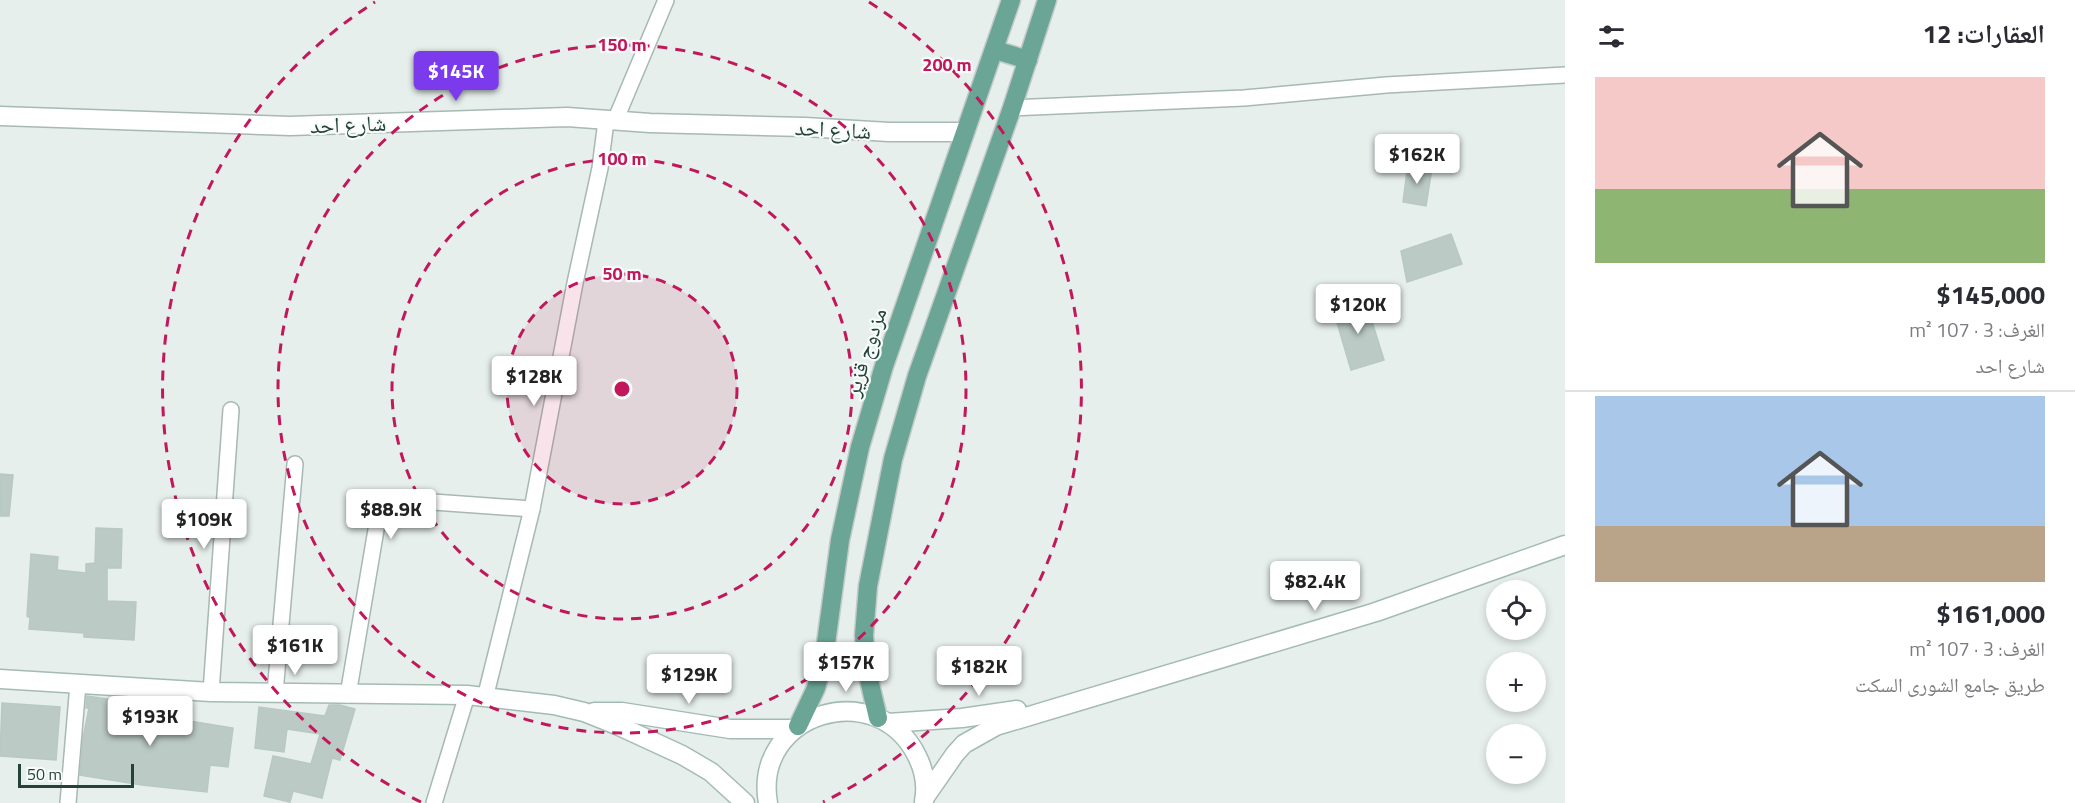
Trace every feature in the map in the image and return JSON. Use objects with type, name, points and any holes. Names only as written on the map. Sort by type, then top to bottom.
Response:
[{"type":"main road","name":"مزدوج قزير","points":[[796,728],[816,687],[824,658],[840,540],[860,447],[884,366],[1011,0]]},
{"type":"main road","points":[[883,721],[866,667],[864,635],[868,586],[893,459],[917,376],[1012,108],[1047,0]]},
{"type":"main road","points":[[995,50],[1028,60]]},
{"type":"main road","name":"شارع احد","points":[[0,116],[290,126],[567,117],[610,121],[965,132]]},
{"type":"main road","points":[[924,800],[955,754],[974,738],[996,726],[1376,612],[1565,545]]},
{"type":"main road","points":[[0,679],[211,692],[476,697],[554,705],[584,712],[682,755],[711,772],[745,803]]},
{"type":"main road","points":[[883,721],[962,718],[1072,702]]},
{"type":"main road","points":[[768,803],[768,776],[773,758],[782,743],[796,728],[813,718],[829,712],[846,711],[862,712],[883,721],[906,740],[919,760],[925,784],[924,800]]},
{"type":"main road","points":[[584,712],[621,712],[730,729],[796,728]]},
{"type":"street","points":[[434,803],[476,697],[531,509],[575,283],[610,121],[666,0]]},
{"type":"street","points":[[1012,108],[1244,98],[1386,85],[1565,75]]},
{"type":"street","points":[[211,692],[231,410]]},
{"type":"street","points":[[274,693],[295,464]]},
{"type":"street","points":[[348,695],[379,512],[385,501],[392,499],[531,509]]},
{"type":"street","points":[[68,803],[78,684]]},
{"type":"building","points":[[1408,164],[1432,168],[1426,206],[1403,202]]},
{"type":"building","points":[[1451,234],[1462,264],[1407,282],[1401,251]]},
{"type":"building","points":[[1365,299],[1384,360],[1351,370],[1333,309]]},
{"type":"building","points":[[0,474],[13,475],[9,516],[0,516]]},
{"type":"building","points":[[96,528],[122,529],[121,568],[107,568],[107,601],[136,602],[134,640],[84,637],[84,633],[29,629],[30,618],[27,616],[31,554],[58,557],[57,570],[86,573],[86,564],[95,563]]},
{"type":"building","points":[[87,696],[154,706],[153,715],[233,728],[228,767],[210,765],[207,792],[80,775],[83,738],[89,708],[86,708]]},
{"type":"building","points":[[2,703],[60,707],[56,760],[0,756]]},
{"type":"building","points":[[329,705],[355,709],[340,760],[332,758],[322,798],[293,791],[290,802],[264,796],[273,756],[311,764],[320,734],[287,729],[284,752],[255,748],[259,707],[325,716]]}]
